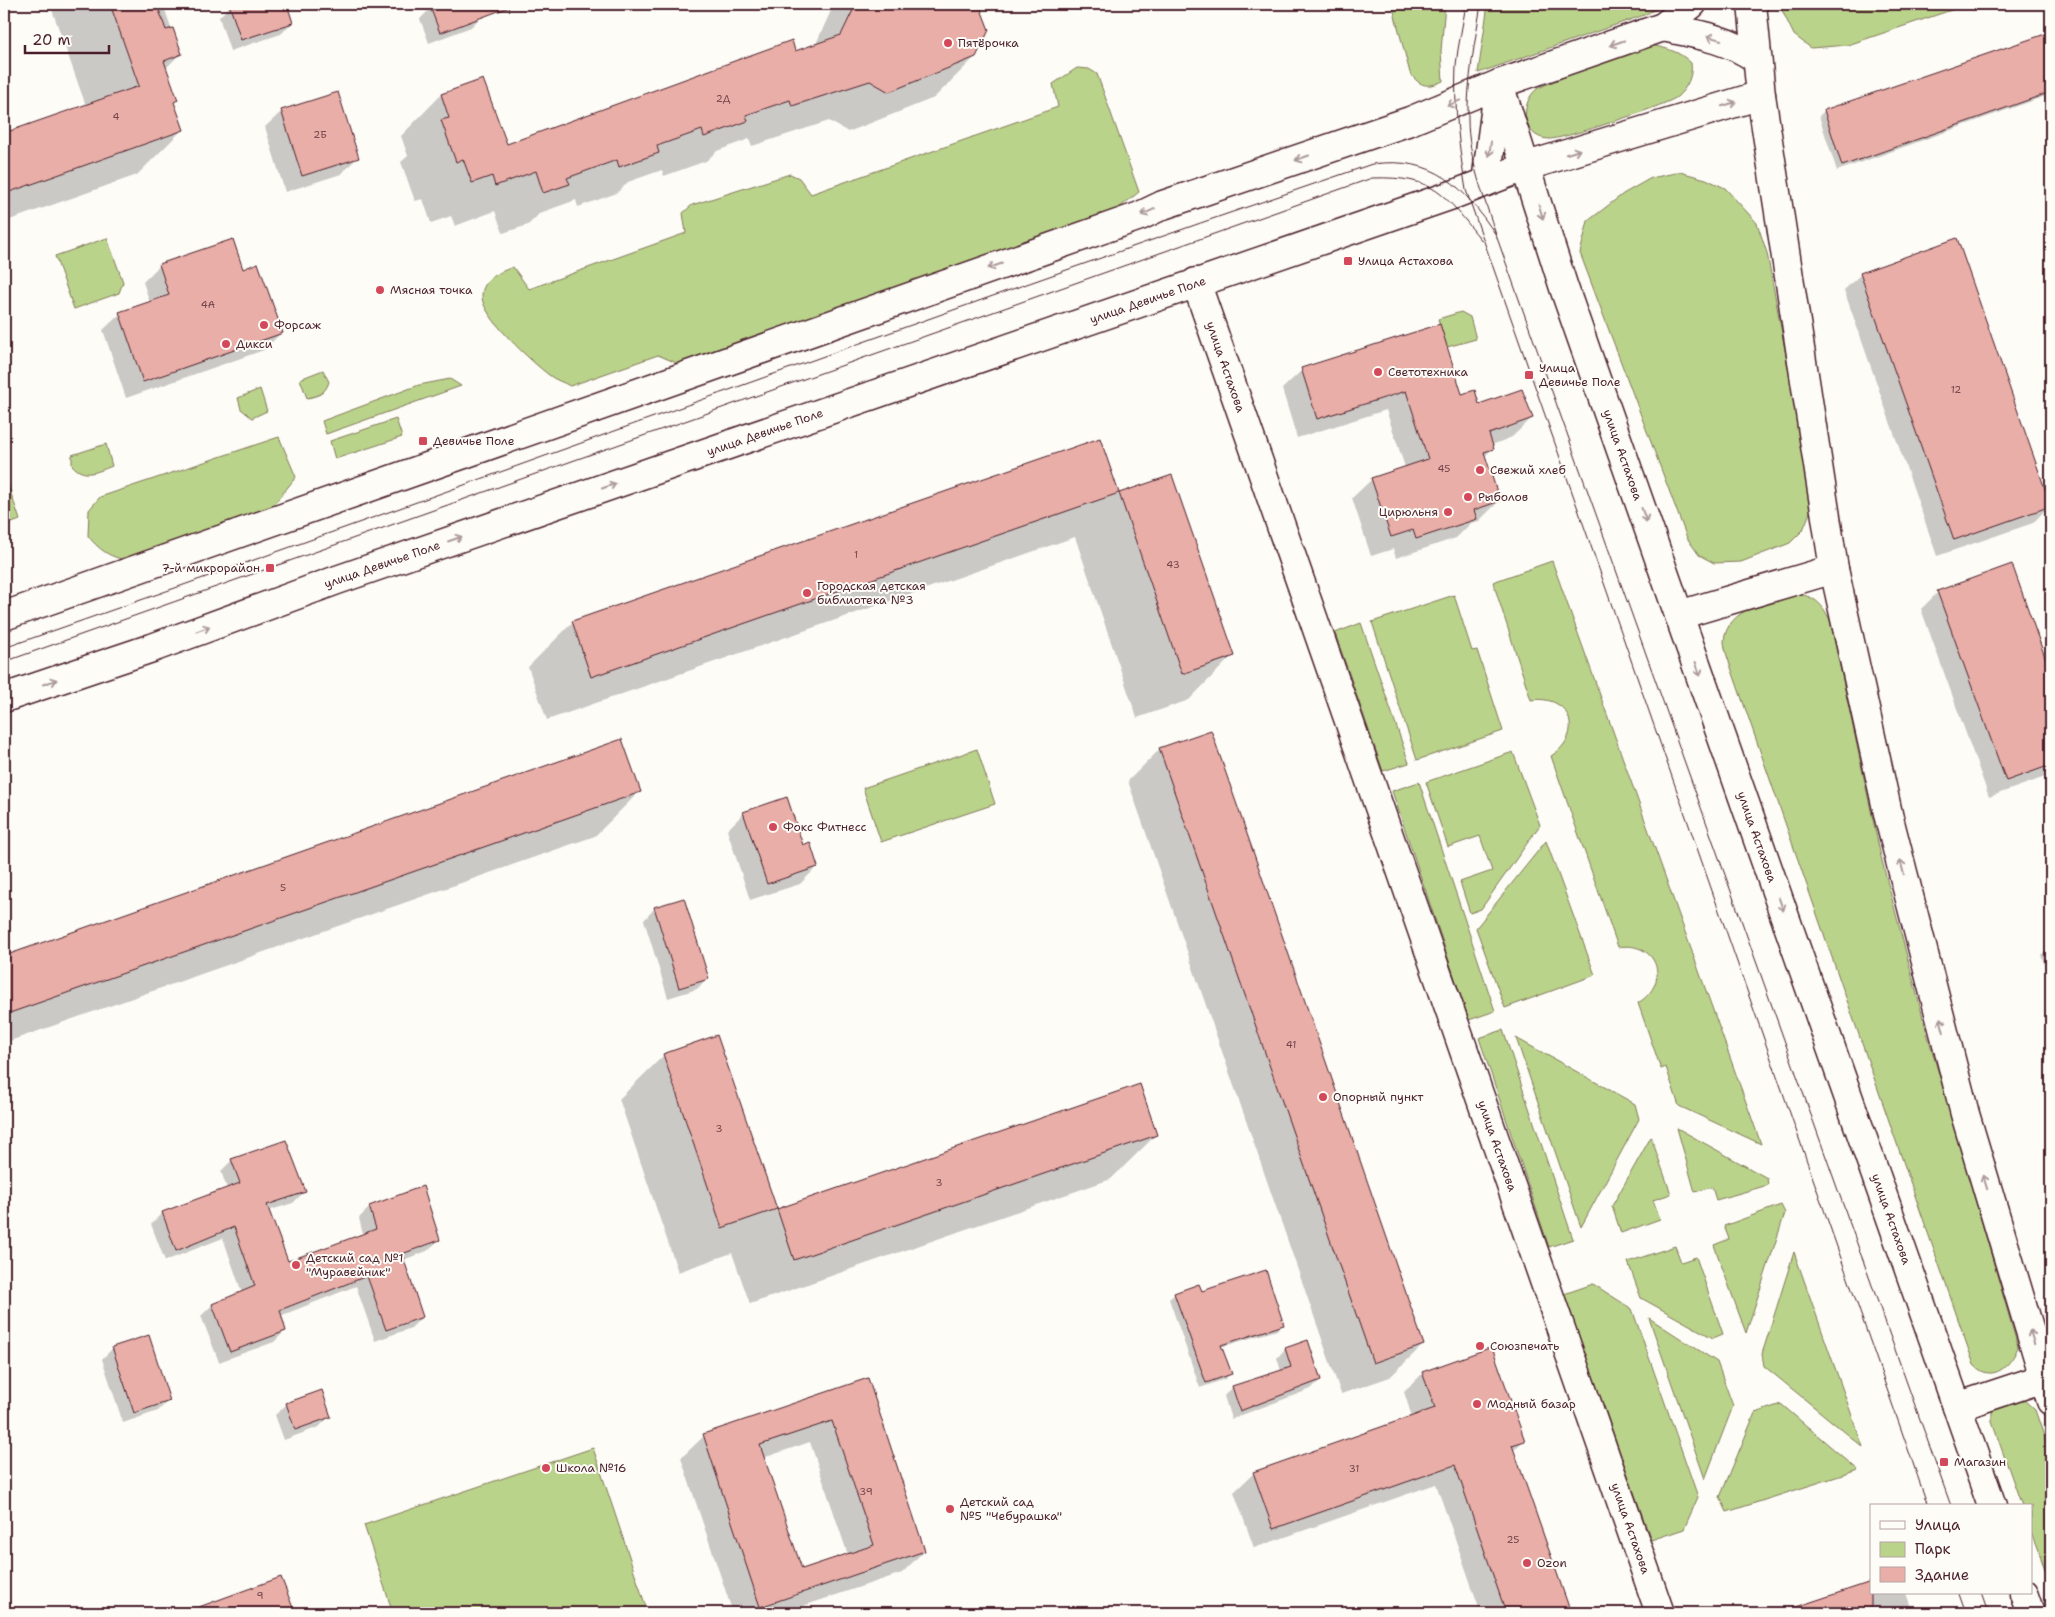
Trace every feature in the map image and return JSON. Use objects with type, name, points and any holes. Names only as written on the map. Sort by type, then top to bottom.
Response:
[{"type":"main road","points":[[4,616],[316,508],[706,367],[1140,216],[1163,205],[1410,122],[1499,84],[1663,27],[1692,4]]},
{"type":"main road","points":[[1752,4],[1761,94],[1834,569],[1889,818],[1962,1105],[2048,1389],[1957,1407]]},
{"type":"main road","points":[[1663,27],[1715,37],[1740,47],[1757,59]]},
{"type":"main road","points":[[1486,182],[1499,84]]},
{"type":"main road","name":"улица Астахова","points":[[1499,84],[1527,166],[1564,288],[1991,1504]]},
{"type":"main road","name":"улица Девичье Поле","points":[[4,698],[152,648],[337,580],[1486,182],[1527,166],[1761,94]]},
{"type":"main road","name":"улица Астахова","points":[[1196,282],[1660,1613]]},
{"type":"main road","points":[[1679,615],[1834,569]]},
{"type":"main road","points":[[2024,1594],[2031,1613]]},
{"type":"main road","points":[[2046,1613],[2051,1611]]},
{"type":"green space","points":[[1392,4],[1445,4],[1441,51],[1443,81],[1433,85],[1425,85],[1417,81],[1410,73]]},
{"type":"green space","points":[[1488,4],[1666,4],[1644,15],[1478,73]]},
{"type":"green space","points":[[1779,4],[1969,4],[1848,45],[1811,48],[1794,35]]},
{"type":"green space","points":[[1650,45],[1672,51],[1691,63],[1691,73],[1688,82],[1684,90],[1677,97],[1636,114],[1558,138],[1540,137],[1533,133],[1528,126],[1526,110],[1528,102],[1538,88],[1619,54]]},
{"type":"green space","points":[[1077,68],[1089,69],[1097,74],[1139,192],[1114,212],[679,364],[658,355],[570,386],[551,377],[541,369],[499,327],[484,305],[483,290],[488,281],[513,267],[529,289],[686,233],[683,213],[692,205],[790,174],[799,178],[811,194],[1058,107],[1053,84]]},
{"type":"green space","points":[[1680,172],[1706,179],[1725,188],[1757,223],[1767,253],[1798,420],[1811,510],[1803,530],[1790,543],[1741,562],[1714,563],[1699,555],[1687,538],[1580,253],[1588,221],[1623,194],[1651,178]]},
{"type":"green space","points":[[107,238],[123,282],[119,293],[74,309],[55,256]]},
{"type":"green space","points":[[1461,312],[1470,317],[1476,339],[1447,347],[1438,319]]},
{"type":"green space","points":[[323,370],[329,382],[327,386],[321,394],[307,398],[300,379]]},
{"type":"green space","points":[[450,379],[461,386],[326,434],[322,421],[419,385]]},
{"type":"green space","points":[[260,389],[267,411],[252,418],[241,409],[238,398]]},
{"type":"green space","points":[[396,419],[402,437],[335,459],[330,441]]},
{"type":"green space","points":[[279,437],[296,477],[271,508],[135,561],[120,559],[108,554],[88,536],[89,510],[100,497]]},
{"type":"green space","points":[[106,444],[112,466],[96,472],[86,473],[81,472],[72,465],[72,455]]},
{"type":"green space","points":[[4,473],[20,520],[4,526]]},
{"type":"green space","points":[[1552,561],[1761,1144],[1679,1106],[1666,1067],[1661,1069],[1638,1003],[1649,994],[1655,984],[1657,974],[1655,965],[1650,956],[1642,950],[1631,947],[1618,947],[1551,756],[1562,747],[1568,738],[1569,718],[1556,703],[1545,700],[1531,700],[1493,582]]},
{"type":"green space","points":[[1795,593],[1808,596],[1817,601],[1830,620],[1881,857],[1927,1033],[2018,1347],[2006,1366],[1994,1373],[1987,1373],[1974,1365],[1726,653],[1724,641],[1727,630],[1741,613],[1762,603]]},
{"type":"green space","points":[[1454,595],[1472,651],[1477,650],[1503,731],[1417,760],[1372,622]]},
{"type":"green space","points":[[1361,623],[1409,763],[1383,771],[1335,633]]},
{"type":"green space","points":[[977,749],[995,804],[881,842],[863,788]]},
{"type":"green space","points":[[1513,752],[1540,825],[1481,909],[1470,913],[1460,882],[1492,871],[1480,836],[1448,847],[1426,782]]},
{"type":"green space","points":[[1419,782],[1495,1011],[1469,1020],[1392,791]]},
{"type":"green space","points":[[1546,841],[1595,975],[1505,1008],[1476,928]]},
{"type":"green space","points":[[1503,1030],[1573,1239],[1549,1247],[1479,1038]]},
{"type":"green space","points":[[1516,1038],[1635,1104],[1639,1119],[1581,1227]]},
{"type":"green space","points":[[1677,1128],[1767,1178],[1768,1185],[1716,1200],[1712,1187],[1695,1192]]},
{"type":"green space","points":[[1651,1137],[1671,1194],[1653,1200],[1660,1219],[1621,1233],[1612,1206]]},
{"type":"green space","points":[[1781,1205],[1785,1213],[1746,1333],[1714,1245],[1729,1239],[1724,1226]]},
{"type":"green space","points":[[1675,1246],[1681,1262],[1696,1257],[1723,1334],[1713,1338],[1641,1298],[1628,1262]]},
{"type":"green space","points":[[1794,1252],[1863,1447],[1764,1366],[1762,1354]]},
{"type":"green space","points":[[1593,1284],[1632,1309],[1698,1497],[1684,1529],[1651,1540],[1564,1294]]},
{"type":"green space","points":[[1649,1318],[1717,1362],[1733,1406],[1705,1479]]},
{"type":"green space","points":[[2010,1399],[2024,1400],[2035,1410],[2051,1456],[2051,1585],[2032,1535],[2032,1504],[2021,1504],[1992,1422],[1992,1410]]},
{"type":"green space","points":[[1781,1404],[1858,1470],[1727,1512],[1720,1497],[1755,1413]]},
{"type":"green space","points":[[593,1448],[648,1613],[393,1613],[364,1525]]},
{"type":"building","points":[[110,4],[157,4],[166,30],[173,28],[182,54],[164,61],[178,100],[174,102],[184,130],[4,194],[4,133],[139,86]]},
{"type":"building","points":[[229,4],[287,4],[293,23],[241,40]]},
{"type":"building","points":[[429,4],[511,4],[512,6],[440,33]]},
{"type":"building","points":[[856,4],[979,4],[989,30],[976,57],[889,92],[870,81],[792,106],[790,100],[746,115],[748,121],[704,137],[702,130],[657,146],[659,153],[619,167],[617,160],[567,178],[570,184],[543,193],[536,171],[495,186],[492,176],[472,183],[463,159],[456,162],[441,120],[449,118],[441,94],[483,79],[507,144],[792,40],[795,51],[841,35]]},
{"type":"building","points":[[2051,32],[2051,92],[1842,166],[1824,110]]},
{"type":"building","points":[[338,92],[359,158],[302,176],[281,110]]},
{"type":"building","points":[[1957,238],[2051,506],[1954,540],[1860,273]]},
{"type":"building","points":[[233,239],[243,269],[258,263],[283,333],[143,382],[119,312],[169,295],[159,264]]},
{"type":"building","points":[[1440,324],[1462,394],[1475,390],[1479,404],[1522,389],[1533,418],[1489,434],[1494,449],[1484,452],[1500,501],[1474,510],[1477,519],[1416,539],[1413,530],[1391,537],[1371,478],[1428,459],[1406,391],[1317,419],[1301,368]]},
{"type":"building","points":[[1100,438],[1119,493],[591,677],[572,621]]},
{"type":"building","points":[[1172,475],[1235,656],[1182,674],[1119,493]]},
{"type":"building","points":[[2012,564],[2051,674],[2051,765],[2006,781],[1937,591]]},
{"type":"building","points":[[1211,730],[1424,1345],[1373,1363],[1159,748]]},
{"type":"building","points":[[622,739],[641,792],[4,1015],[4,956]]},
{"type":"building","name":"Фокс Фитнесс","points":[[787,797],[803,845],[810,842],[818,867],[767,884],[743,812]]},
{"type":"building","points":[[684,898],[709,979],[679,988],[654,907]]},
{"type":"building","points":[[717,1035],[777,1209],[722,1228],[663,1054]]},
{"type":"building","points":[[1140,1084],[1157,1135],[794,1260],[777,1209]]},
{"type":"building","points":[[286,1140],[306,1192],[267,1205],[288,1261],[376,1229],[369,1206],[423,1186],[440,1240],[402,1254],[423,1317],[386,1330],[367,1276],[280,1310],[286,1331],[230,1352],[212,1304],[255,1286],[234,1227],[176,1251],[162,1212],[240,1183],[231,1159]]},
{"type":"building","points":[[1266,1270],[1284,1325],[1221,1345],[1232,1374],[1206,1383],[1174,1293],[1199,1284],[1202,1291]]},
{"type":"building","points":[[149,1335],[170,1401],[134,1413],[112,1347]]},
{"type":"building","points":[[1308,1340],[1321,1380],[1240,1411],[1232,1386],[1291,1367],[1285,1348]]},
{"type":"building","points":[[1492,1347],[1525,1441],[1512,1445],[1571,1613],[1506,1613],[1455,1465],[1273,1529],[1253,1472],[1435,1408],[1422,1372]]},
{"type":"building","points":[[868,1378],[925,1551],[760,1607],[703,1434]],"holes":[[[832,1421],[874,1545],[802,1569],[760,1445]]]},
{"type":"building","points":[[322,1390],[331,1417],[295,1430],[286,1403]]},
{"type":"building","points":[[281,1577],[295,1613],[189,1613],[188,1611]]},
{"type":"building","points":[[1870,1582],[1871,1613],[1791,1613],[1790,1609]]},
{"type":"tram line","points":[[1466,4],[1456,65],[1458,128],[1466,190],[1927,1504]]},
{"type":"tram line","points":[[1481,4],[1470,76],[1468,119],[1471,149],[1482,193],[1950,1504]]},
{"type":"tram line","points":[[4,648],[1029,283],[1372,164],[1394,163],[1414,165],[1431,170],[1446,178],[1472,202],[1496,235]]},
{"type":"tram line","points":[[4,662],[1372,178],[1411,180],[1437,191],[1458,211],[1482,241]]},
{"type":"tram line","points":[[1959,1594],[1966,1613]]},
{"type":"tram line","points":[[1982,1594],[1989,1613]]},
{"type":"place","name":"Пятёрочка","points":[[948,43]]},
{"type":"place","name":"Улица Астахова","points":[[1348,261]]},
{"type":"place","name":"Мясная точка","points":[[380,290]]},
{"type":"place","name":"Форсаж","points":[[264,325]]},
{"type":"place","name":"Дикси","points":[[226,344]]},
{"type":"place","name":"Светотехника","points":[[1378,372]]},
{"type":"place","name":"Улица Девичье Поле","points":[[1529,375]]},
{"type":"place","name":"Девичье Поле","points":[[423,441]]},
{"type":"place","name":"Свежий хлеб","points":[[1480,470]]},
{"type":"place","name":"Рыболов","points":[[1468,497]]},
{"type":"place","name":"Цирюльня","points":[[1448,512]]},
{"type":"place","name":"7-й микрорайон","points":[[270,568]]},
{"type":"place","name":"Городская детская библиотека №3","points":[[807,593]]},
{"type":"place","name":"Фокс Фитнесс","points":[[773,827]]},
{"type":"place","name":"Опорный пункт","points":[[1323,1097]]},
{"type":"place","name":"Детский сад №1 \"Муравейник\"","points":[[296,1265]]},
{"type":"place","name":"Союзпечать","points":[[1480,1346]]},
{"type":"place","name":"Модный базар","points":[[1477,1404]]},
{"type":"place","name":"Магазин","points":[[1944,1462]]},
{"type":"place","name":"Школа №16","points":[[546,1468]]},
{"type":"place","name":"Детский сад №5 \"Чебурашка\"","points":[[950,1509]]},
{"type":"place","name":"Ozon","points":[[1527,1563]]}]
